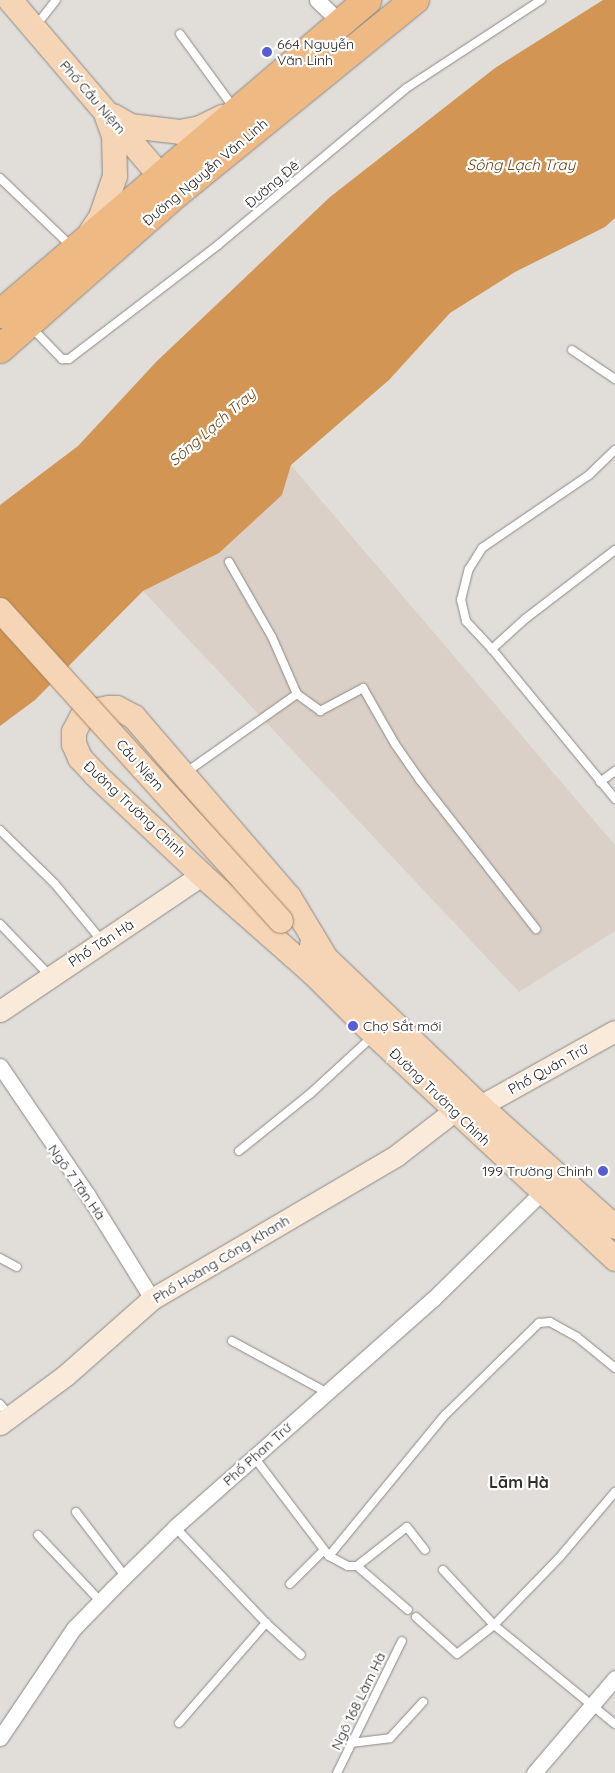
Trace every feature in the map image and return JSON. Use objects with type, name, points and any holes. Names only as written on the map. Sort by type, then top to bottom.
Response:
[{"type":"highway","name":"Đường Nguyễn Văn Linh","points":[[0,349],[169,186],[236,111],[367,0]]},
{"type":"highway","name":"Đường Nguyễn Văn Linh","points":[[0,314],[80,247],[169,186],[415,0]]},
{"type":"main road","name":"Phố Cầu Niệm","points":[[10,0],[169,186]]},
{"type":"main road","points":[[105,111],[130,126],[180,132],[200,128],[236,111]]},
{"type":"main road","points":[[80,247],[101,217],[115,176],[114,136],[105,111]]},
{"type":"main road","name":"Cầu Niệm","points":[[0,610],[281,921]]},
{"type":"main road","name":"Đường Trường Chinh","points":[[318,964],[289,897],[126,711],[117,708],[94,710],[77,724],[74,744],[80,758],[202,875],[318,964],[615,1228]]},
{"type":"main road","name":"Đường Trường Chinh","points":[[281,921],[374,1034],[541,1193],[615,1259]]},
{"type":"street","points":[[317,0],[340,23]]},
{"type":"street","name":"Phố Tân Hà","points":[[0,1011],[50,976],[104,943],[202,875]]},
{"type":"street","name":"Phố Quán Trữ","points":[[480,1106],[615,1031]]},
{"type":"street","name":"Ngõ 7 Tân Hà","points":[[0,1066],[87,1194],[152,1299]]},
{"type":"street","name":"Phố Hoàng Công Khanh","points":[[3,1415],[66,1375],[152,1299],[397,1155],[454,1111]]},
{"type":"street","name":"Phố Phan Trứ","points":[[0,1738],[74,1628],[100,1600],[175,1527],[326,1392],[434,1299],[541,1193]]},
{"type":"street","points":[[534,1773],[615,1678]]},
{"type":"lane","points":[[34,28],[56,0]]},
{"type":"lane","name":"Đường Đê","points":[[28,324],[62,360],[69,359],[218,245],[405,89],[541,0]]},
{"type":"lane","points":[[180,34],[236,111]]},
{"type":"lane","points":[[0,178],[80,247]]},
{"type":"lane","points":[[572,350],[615,379]]},
{"type":"lane","points":[[615,450],[589,475],[482,548],[469,569],[461,600],[466,621],[492,649],[615,799]]},
{"type":"lane","points":[[492,649],[525,619],[615,550]]},
{"type":"lane","points":[[229,562],[272,637],[297,694],[320,711],[363,688],[394,744],[536,929]]},
{"type":"lane","points":[[182,776],[297,694]]},
{"type":"lane","points":[[600,782],[615,771]]},
{"type":"lane","points":[[0,830],[55,884],[104,943]]},
{"type":"lane","points":[[0,924],[50,976]]},
{"type":"lane","points":[[239,1151],[316,1089],[374,1034]]},
{"type":"lane","points":[[0,1258],[17,1267]]},
{"type":"lane","points":[[290,1584],[327,1553],[445,1415],[540,1323],[550,1322],[577,1338],[615,1368]]},
{"type":"lane","points":[[232,1341],[326,1392]]},
{"type":"lane","points":[[254,1457],[327,1553],[348,1566],[358,1566],[390,1538],[407,1527],[424,1550]]},
{"type":"lane","points":[[416,1617],[457,1654],[494,1625],[559,1558],[615,1492]]},
{"type":"lane","points":[[76,1512],[125,1576]]},
{"type":"lane","points":[[175,1527],[266,1623],[301,1656]]},
{"type":"lane","points":[[38,1535],[100,1600]]},
{"type":"lane","points":[[358,1566],[408,1610]]},
{"type":"lane","points":[[443,1570],[494,1625],[615,1724]]},
{"type":"lane","points":[[179,1723],[266,1623]]},
{"type":"lane","name":"Ngô 168 Làm Hà","points":[[337,1773],[350,1743],[402,1641]]},
{"type":"lane","points":[[350,1743],[390,1738],[423,1702]]},
{"type":"shaded area","points":[[291,465],[615,845],[615,931],[519,992],[143,591],[219,552],[282,495]]},
{"type":"water","name":"Sông Lạch Tray","points":[[603,0],[615,0],[615,218],[605,227],[515,272],[450,313],[389,380],[291,465],[282,495],[219,553],[143,591],[35,700],[0,726],[0,505],[78,446],[157,361],[330,197],[495,68]]},
{"type":"place","name":"664 Nguyễn Văn Linh","points":[[267,52]]},
{"type":"place","name":"Chợ Sắt mới","points":[[353,1026]]},
{"type":"place","name":"199 Trường Chinh","points":[[603,1171]]},
{"type":"district","name":"Lãm Hà","points":[[519,1482]]}]
